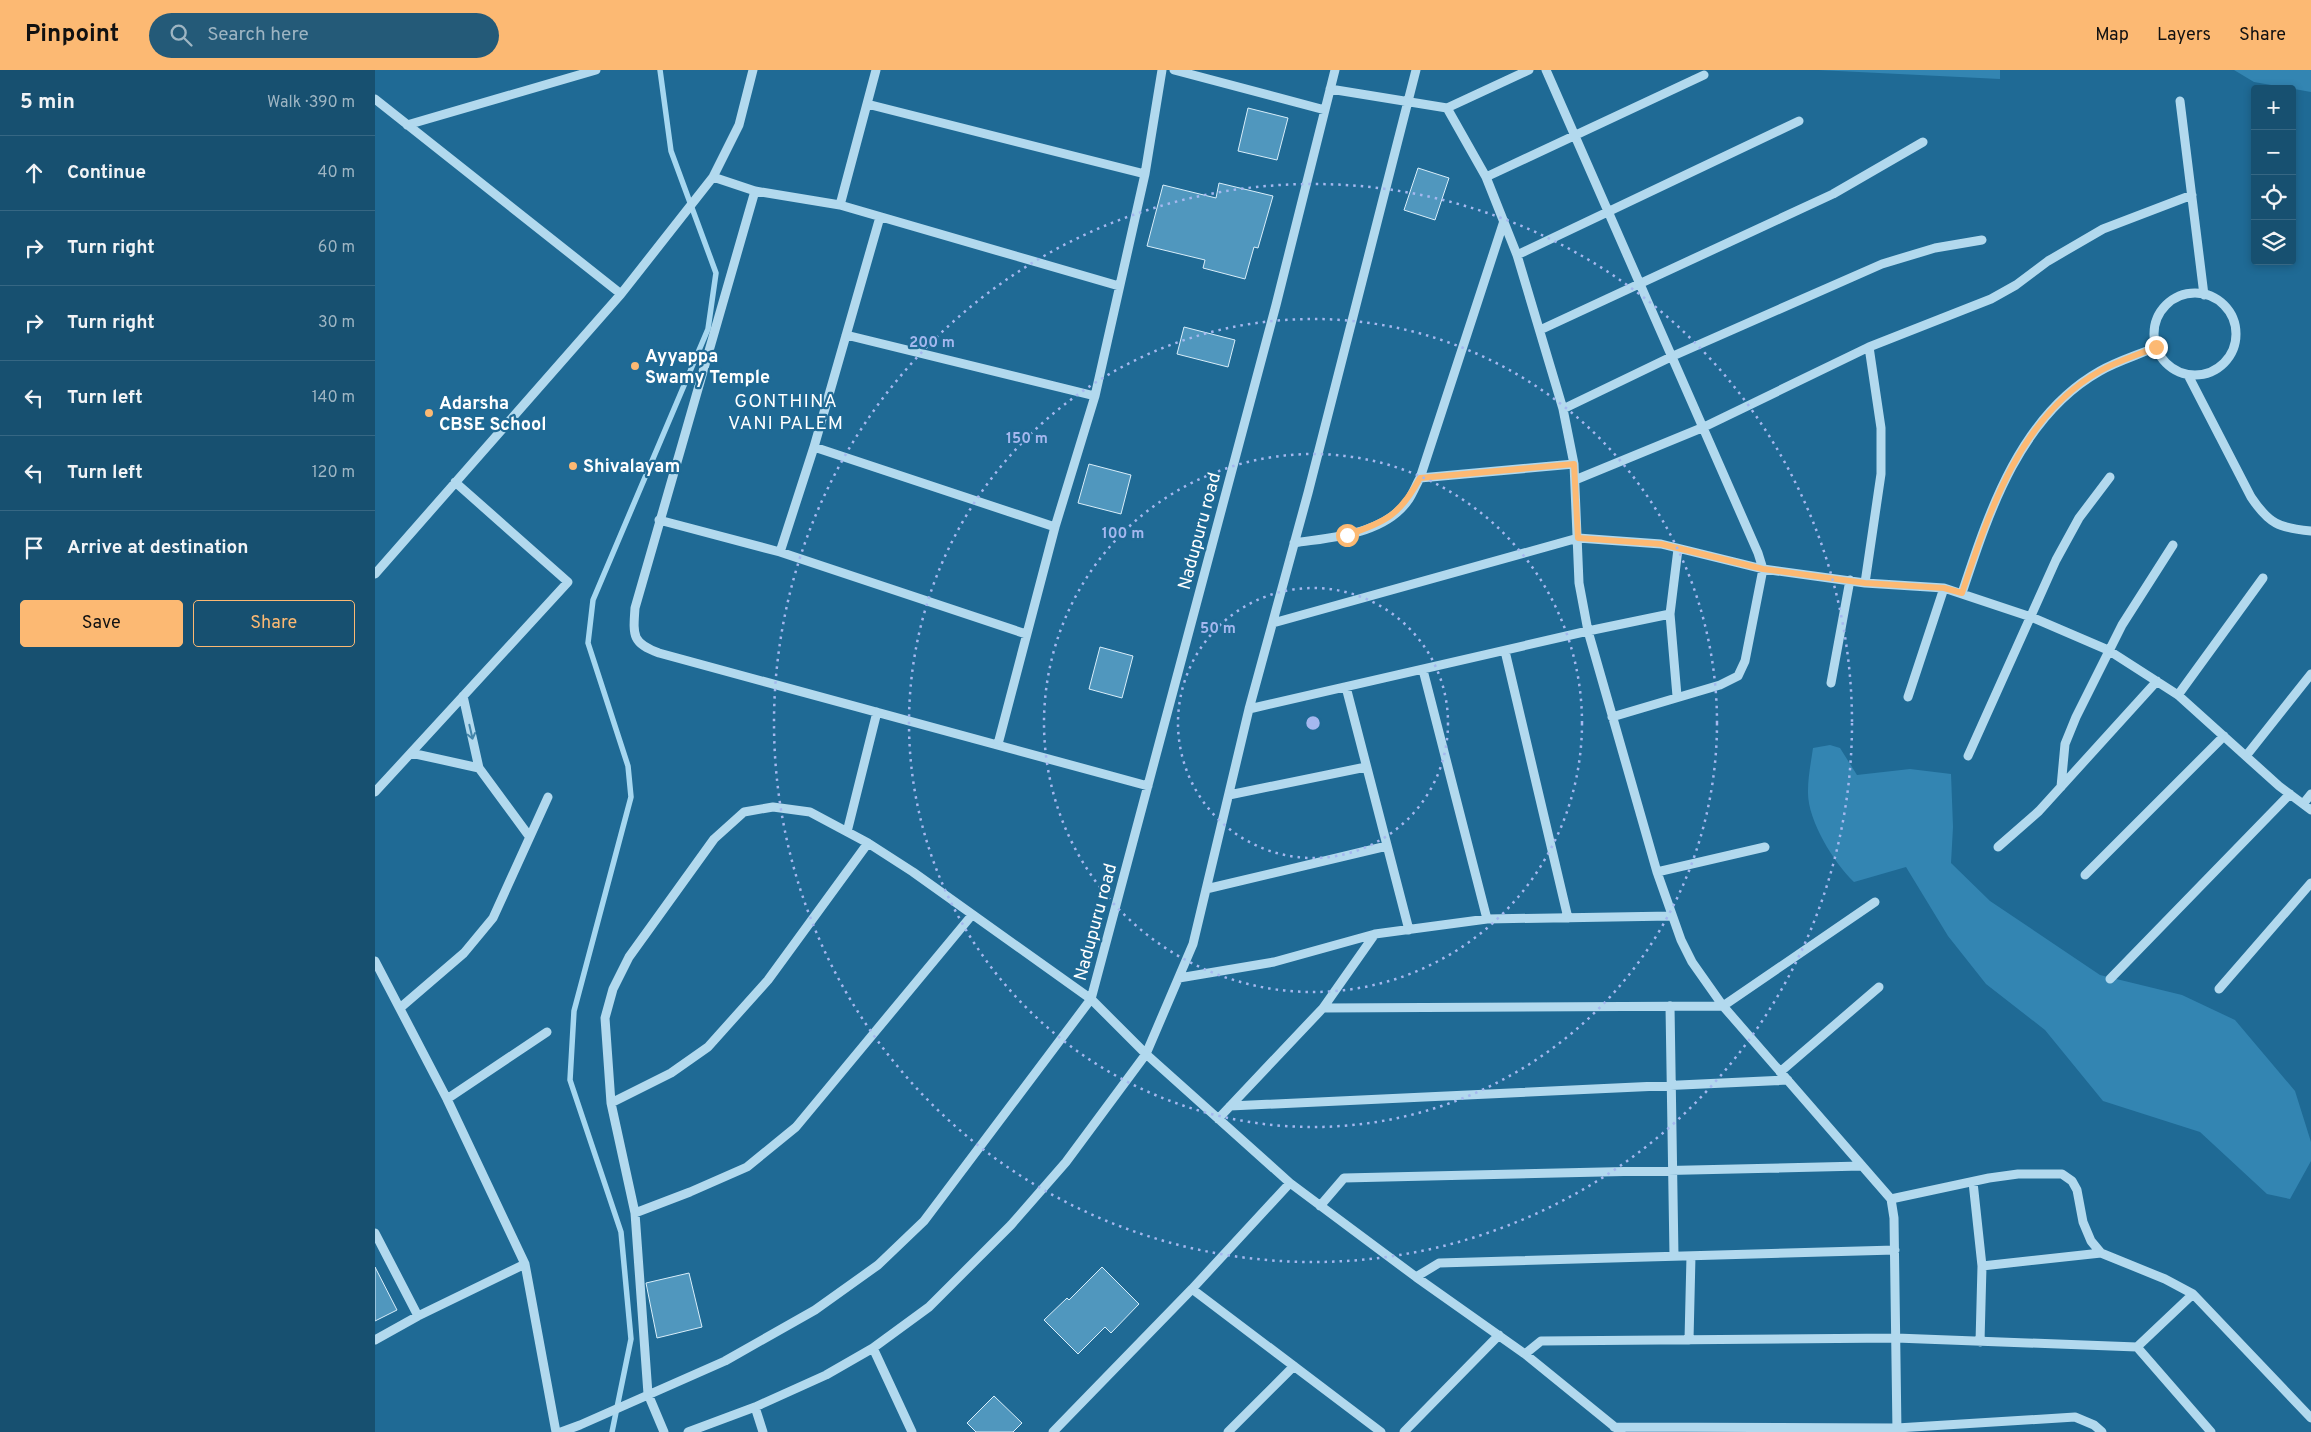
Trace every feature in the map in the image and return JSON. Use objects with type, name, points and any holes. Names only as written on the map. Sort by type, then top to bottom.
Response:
[{"type":"street","points":[[407,125],[596,70]]},
{"type":"street","points":[[375,574],[621,294],[713,177],[739,125],[753,70]]},
{"type":"street","points":[[840,205],[876,70]]},
{"type":"street","points":[[998,744],[1055,527],[1095,396],[1145,174],[1163,70]]},
{"type":"street","points":[[1174,70],[1325,110]]},
{"type":"street","name":"Nadupuru road","points":[[1091,999],[1277,305],[1335,70]]},
{"type":"street","points":[[688,1432],[755,1407],[826,1375],[873,1348],[929,1307],[1011,1225],[1066,1162],[1146,1054],[1193,944],[1249,709],[1294,543],[1416,70]]},
{"type":"street","points":[[1330,89],[1409,100],[1447,108],[1529,70]]},
{"type":"street","points":[[1546,70],[1673,356],[1758,553],[1763,569],[1745,661],[1738,676],[1720,685],[1677,696],[1612,717]]},
{"type":"street","points":[[1485,177],[1704,75]]},
{"type":"street","points":[[375,99],[621,294]]},
{"type":"street","points":[[2180,101],[2204,294]]},
{"type":"street","points":[[867,104],[1145,174]]},
{"type":"street","points":[[1447,108],[1485,177],[1517,255],[1563,409],[1574,464],[1579,583],[1587,631],[1657,872],[1672,916],[1692,962],[1723,1006],[1891,1199],[1894,1218],[1895,1250],[1897,1430]]},
{"type":"street","points":[[1517,255],[1608,210],[1799,121]]},
{"type":"street","points":[[1540,330],[1833,194],[1923,142]]},
{"type":"street","points":[[713,177],[755,191],[840,205],[1119,286]]},
{"type":"street","points":[[755,191],[635,608],[633,630],[637,641],[643,647],[659,654],[1148,786]]},
{"type":"street","points":[[1575,480],[1704,428],[1869,347],[1991,300],[2016,285],[2048,260],[2103,229],[2192,195]]},
{"type":"street","points":[[780,552],[814,447],[879,217]]},
{"type":"street","points":[[1294,543],[1347,535],[1389,518],[1408,501],[1420,478],[1503,221]]},
{"type":"street","points":[[1563,409],[1673,356],[1882,264],[1935,248],[1983,240]]},
{"type":"street","points":[[2204,294],[2222,304],[2234,322],[2236,335],[2233,349],[2226,361],[2215,370],[2202,375],[2188,375],[2166,365],[2156,347],[2155,326],[2159,314],[2167,304],[2178,297],[2204,294]]},
{"type":"street","points":[[846,335],[1095,396]]},
{"type":"street","points":[[1865,583],[1881,474],[1881,428],[1869,347]]},
{"type":"street","points":[[1962,593],[1972,560],[2008,473],[2030,436],[2053,408],[2100,371],[2156,347]]},
{"type":"street","points":[[2188,375],[2251,498],[2263,515],[2278,525],[2311,532]]},
{"type":"street","points":[[814,447],[1055,527]]},
{"type":"street","points":[[1420,478],[1574,464]]},
{"type":"street","points":[[1968,756],[2056,560],[2079,518],[2110,477]]},
{"type":"street","points":[[375,792],[568,582],[455,482]]},
{"type":"street","points":[[659,520],[780,552],[1026,634]]},
{"type":"street","points":[[1273,623],[1578,538],[1652,543],[1763,569],[1865,583],[1944,588],[2031,617],[2108,650],[2178,695],[2307,807],[2311,794]]},
{"type":"street","points":[[2061,787],[2065,744],[2108,650],[2173,545]]},
{"type":"street","points":[[1677,696],[1669,614],[1679,548]]},
{"type":"street","points":[[2178,695],[2263,578]]},
{"type":"street","points":[[1831,683],[1850,580]]},
{"type":"street","points":[[1908,697],[1944,588]]},
{"type":"street","points":[[1249,709],[1587,631],[1669,614]]},
{"type":"street","points":[[1505,651],[1568,918]]},
{"type":"street","points":[[1423,670],[1487,919]]},
{"type":"street","points":[[2246,756],[2311,674]]},
{"type":"street","points":[[1999,847],[2039,811],[2157,681]]},
{"type":"street","points":[[1346,688],[1409,930]]},
{"type":"street","points":[[463,696],[479,768],[529,836]]},
{"type":"street","points":[[847,832],[877,712]]},
{"type":"street","points":[[2085,875],[2224,736]]},
{"type":"street","points":[[411,753],[479,768]]},
{"type":"street","points":[[1229,795],[1367,767]]},
{"type":"street","points":[[2109,979],[2290,794]]},
{"type":"street","points":[[400,1008],[464,953],[493,918],[548,796]]},
{"type":"street","points":[[664,1432],[648,1394],[635,1212],[611,1103],[605,1018],[613,988],[629,957],[714,839],[744,812],[773,807],[810,812],[868,843],[913,872],[1091,999],[1146,1054],[1290,1184],[1525,1354],[1617,1429],[1897,1430],[2075,1417],[2094,1425],[2102,1432]]},
{"type":"street","points":[[611,1103],[671,1073],[708,1047],[768,980],[868,843]]},
{"type":"street","points":[[1207,889],[1387,846]]},
{"type":"street","points":[[1657,872],[1765,847]]},
{"type":"street","points":[[2219,990],[2311,883]]},
{"type":"street","points":[[1323,1008],[1723,1006],[1875,902]]},
{"type":"street","points":[[635,1212],[690,1192],[747,1167],[796,1127],[972,915]]},
{"type":"street","points":[[1179,978],[1274,962],[1375,934],[1487,919],[1672,916]]},
{"type":"street","points":[[1218,1118],[1323,1008],[1375,934]]},
{"type":"street","points":[[375,961],[447,1099],[525,1264],[556,1432]]},
{"type":"street","points":[[1780,1072],[1879,987]]},
{"type":"street","points":[[561,1432],[725,1361],[815,1310],[878,1265],[924,1221],[1091,999]]},
{"type":"street","points":[[1670,1006],[1674,1256]]},
{"type":"street","points":[[447,1099],[547,1032]]},
{"type":"street","points":[[1230,1106],[1788,1080]]},
{"type":"street","points":[[1321,1206],[1344,1178],[1862,1166]]},
{"type":"street","points":[[1891,1199],[2018,1174],[2061,1174],[2072,1181],[2077,1190],[2083,1222],[2091,1241],[2101,1253],[2165,1279],[2193,1294],[2311,1418]]},
{"type":"street","points":[[1973,1182],[1982,1266],[1980,1342]]},
{"type":"street","points":[[1058,1430],[1290,1184]]},
{"type":"street","points":[[375,1233],[418,1316]]},
{"type":"street","points":[[1416,1277],[1439,1263],[1895,1250]]},
{"type":"street","points":[[1982,1266],[2101,1253]]},
{"type":"street","points":[[1689,1340],[1691,1256]]},
{"type":"street","points":[[375,1340],[418,1316],[525,1264]]},
{"type":"street","points":[[1192,1288],[1381,1432]]},
{"type":"street","points":[[1525,1354],[1541,1341],[1896,1338],[2137,1347],[2193,1294]]},
{"type":"street","points":[[1404,1432],[1499,1335]]},
{"type":"street","points":[[2137,1347],[2211,1432]]},
{"type":"street","points":[[873,1348],[912,1432]]},
{"type":"street","points":[[1228,1432],[1294,1366]]},
{"type":"street","points":[[755,1407],[763,1432]]},
{"type":"shaded area","points":[[1818,70],[2000,70],[2000,79]]},
{"type":"shaded area","points":[[2234,70],[2311,70],[2311,92],[2296,89],[2296,85],[2271,85],[2254,82]]},
{"type":"shaded area","points":[[1830,745],[1840,748],[1857,775],[1910,769],[1951,774],[1953,827],[1951,863],[1990,901],[2100,975],[2182,995],[2235,1020],[2295,1091],[2311,1142],[2311,1161],[2290,1199],[2267,1194],[2200,1132],[2103,1101],[2045,1030],[1986,984],[1948,936],[1906,867],[1854,882],[1830,853],[1817,828],[1809,802],[1808,791],[1813,748]]},
{"type":"building","points":[[1248,108],[1288,118],[1277,160],[1238,151]]},
{"type":"building","points":[[1418,168],[1449,178],[1435,220],[1404,210]]},
{"type":"building","points":[[1219,183],[1273,196],[1258,248],[1254,247],[1245,279],[1203,268],[1205,260],[1147,246],[1163,185],[1216,198]]},
{"type":"building","points":[[1184,327],[1235,340],[1228,367],[1177,354]]},
{"type":"building","points":[[1089,464],[1131,475],[1121,514],[1078,503]]},
{"type":"building","points":[[1100,647],[1133,656],[1122,698],[1089,689]]},
{"type":"building","points":[[375,1267],[397,1310],[375,1321]]},
{"type":"building","points":[[1102,1267],[1139,1304],[1111,1333],[1105,1327],[1078,1354],[1044,1320],[1067,1298],[1069,1300]]},
{"type":"building","points":[[689,1273],[702,1327],[657,1338],[646,1283]]},
{"type":"building","points":[[994,1396],[1022,1423],[1013,1432],[976,1432],[967,1423]]},
{"type":"waterway","points":[[612,1432],[631,1339],[621,1232],[570,1080],[574,1011],[631,797],[628,766],[588,643],[593,600],[708,329],[716,273],[671,151],[660,70]]},
{"type":"place","name":"Ayyappa Swamy Temple","points":[[635,366]]},
{"type":"place","name":"Adarsha CBSE School","points":[[429,413]]},
{"type":"place","name":"Shivalayam","points":[[573,466]]},
{"type":"district","name":"GONTHINA VANI PALEM","points":[[786,411]]},
{"type":"route","points":[[1347,535],[1369,528],[1389,518],[1408,501],[1420,478],[1574,464],[1578,538],[1661,544],[1763,569],[1865,583],[1944,588],[1962,593],[1972,560],[2008,473],[2030,436],[2053,408],[2100,371],[2156,347]]}]
